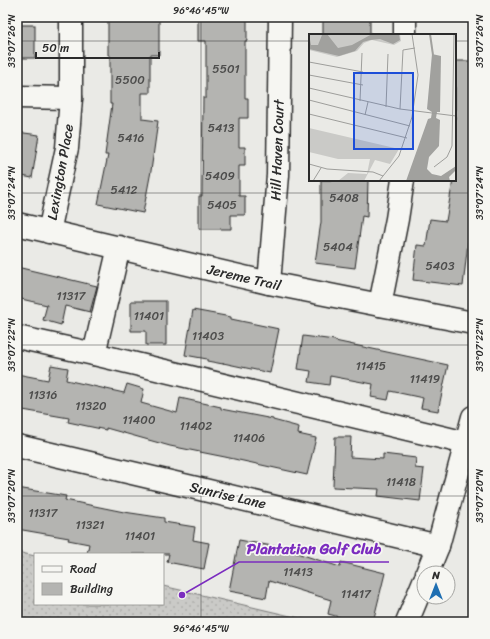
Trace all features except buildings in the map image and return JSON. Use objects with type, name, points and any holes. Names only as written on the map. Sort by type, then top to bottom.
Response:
[{"type":"street","name":"Lexington Place","points":[[49,232],[67,148],[71,98],[71,17]]},
{"type":"street","name":"Hill Haven Court","points":[[269,282],[278,175],[280,17]]},
{"type":"street","points":[[405,34],[406,17]]},
{"type":"street","points":[[17,97],[71,98]]},
{"type":"street","points":[[380,306],[403,181]]},
{"type":"street","name":"Jereme Trail","points":[[17,224],[269,282],[380,306],[473,323]]},
{"type":"street","points":[[94,354],[119,247]]},
{"type":"street","points":[[17,337],[466,443]]},
{"type":"street","points":[[430,565],[438,546],[473,417]]},
{"type":"street","name":"Sunrise Lane","points":[[17,446],[438,546]]},
{"type":"street","points":[[407,622],[416,601]]},
{"type":"shaded area","points":[[17,552],[34,556],[34,605],[164,605],[164,586],[316,622],[17,622]]},
{"type":"place","name":"Plantation Golf Club","points":[[182,595]]}]
